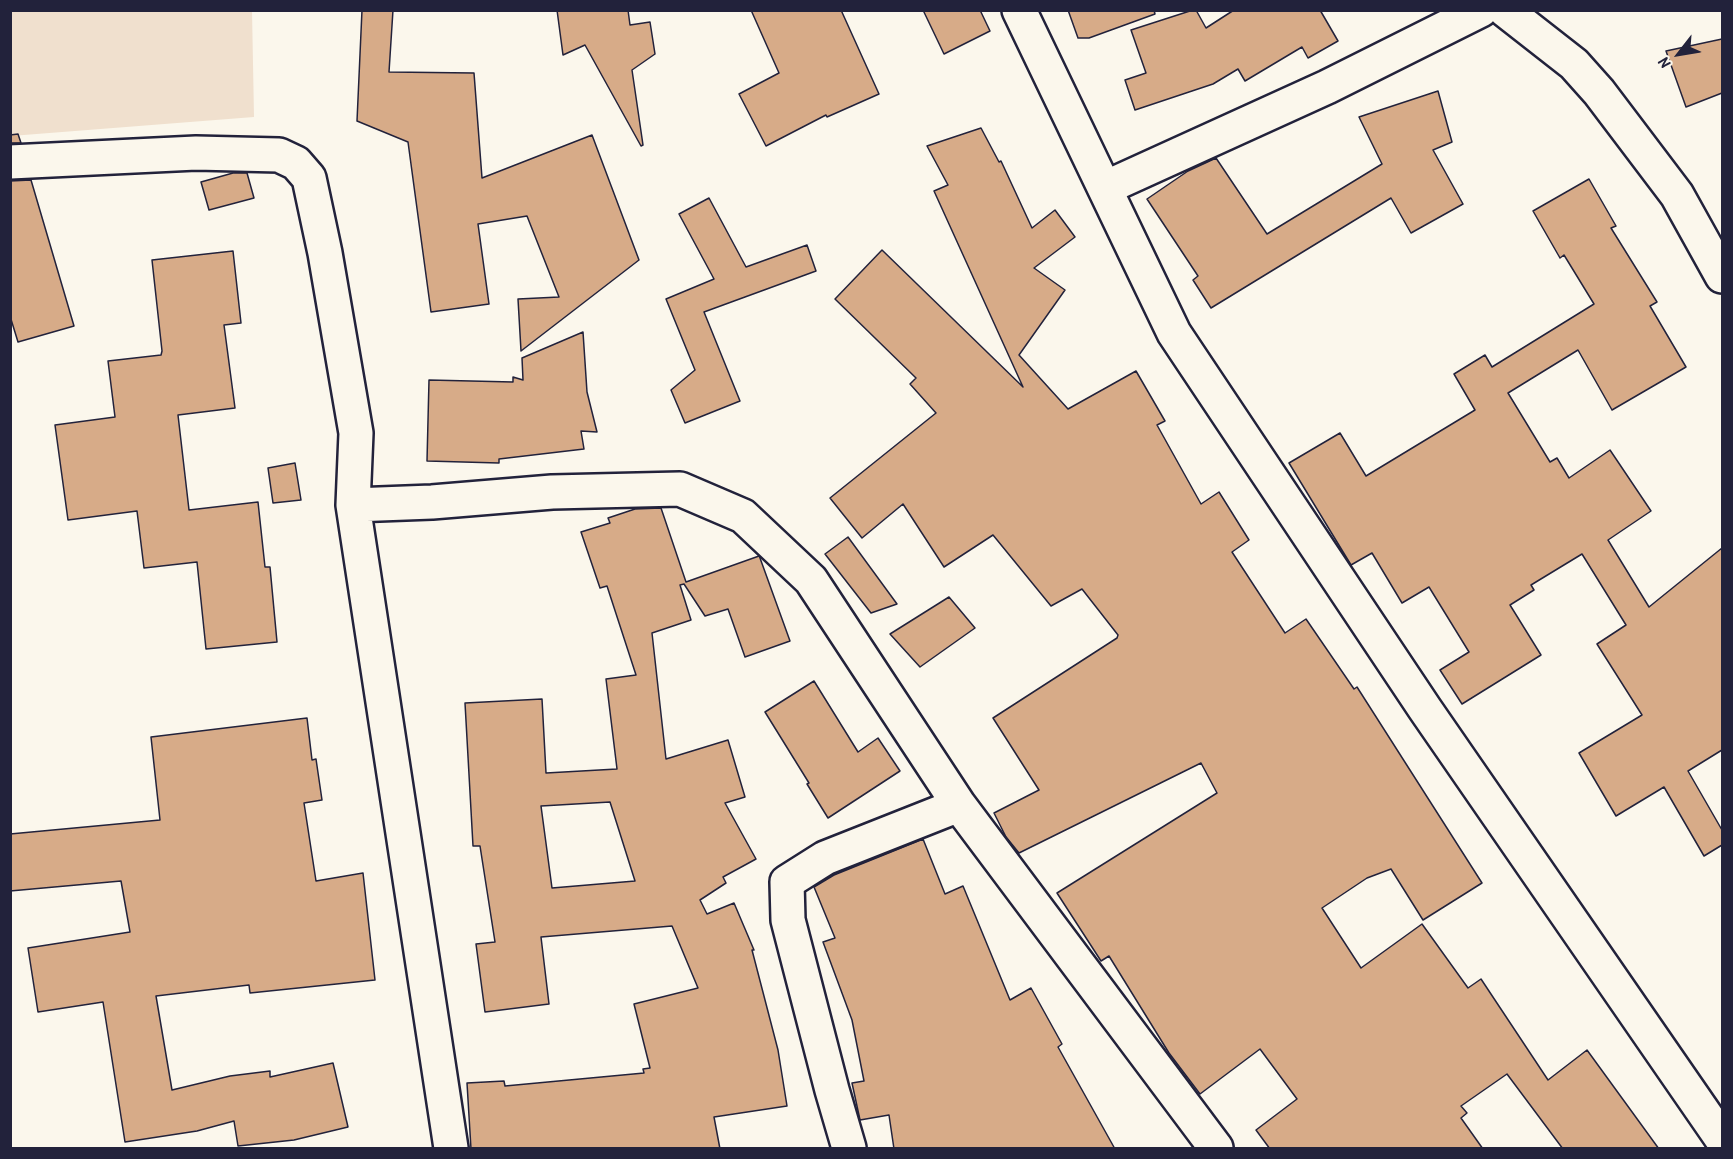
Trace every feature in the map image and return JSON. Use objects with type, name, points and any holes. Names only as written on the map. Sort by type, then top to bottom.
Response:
[{"type":"street","points":[[1019,10],[1174,333],[1425,709],[1722,1138]]},
{"type":"street","points":[[1105,188],[1327,87],[1481,10]]},
{"type":"street","points":[[1505,10],[1574,64],[1599,92],[1677,195],[1722,276]]},
{"type":"street","points":[[10,162],[196,153],[279,155],[296,164],[309,178],[325,253],[356,433],[352,505],[452,1149]]},
{"type":"street","points":[[352,505],[432,502],[552,492],[680,489],[743,516],[812,580],[958,805],[1216,1149]]},
{"type":"street","points":[[849,1149],[788,920],[787,882],[825,858],[958,805]]},
{"type":"shaded area","points":[[11,11],[252,11],[254,117],[11,136]]},
{"type":"building","points":[[362,10],[393,10],[389,72],[474,73],[482,178],[592,135],[639,260],[521,351],[518,299],[559,297],[527,216],[478,224],[489,304],[431,312],[408,142],[357,121]]},
{"type":"building","points":[[557,10],[628,10],[630,25],[650,22],[655,54],[632,70],[643,145],[641,146],[585,45],[563,55]]},
{"type":"building","points":[[751,10],[841,10],[879,94],[827,117],[826,115],[766,146],[739,94],[779,73]]},
{"type":"building","points":[[923,10],[980,10],[990,31],[944,54]]},
{"type":"building","points":[[1068,10],[1154,10],[1155,14],[1089,38],[1078,38]]},
{"type":"building","points":[[1196,10],[1206,28],[1234,10],[1320,10],[1338,41],[1308,58],[1302,47],[1245,81],[1238,69],[1213,84],[1135,110],[1125,80],[1146,73],[1131,30]]},
{"type":"building","points":[[1722,39],[1722,93],[1686,107],[1666,51]]},
{"type":"building","points":[[1438,91],[1452,142],[1433,150],[1463,204],[1411,233],[1391,198],[1211,308],[1193,280],[1198,276],[1147,199],[1188,171],[1216,158],[1267,234],[1382,164],[1359,117]]},
{"type":"building","points":[[981,128],[999,162],[1001,161],[1032,228],[1055,210],[1075,237],[1034,268],[1065,290],[1019,355],[1068,409],[1136,371],[1165,421],[1157,425],[1201,504],[1219,492],[1249,540],[1232,552],[1285,633],[1306,619],[1354,689],[1357,687],[1482,883],[1423,920],[1391,869],[1367,878],[1322,908],[1361,968],[1422,924],[1468,988],[1481,979],[1548,1080],[1587,1050],[1659,1149],[1563,1149],[1507,1074],[1461,1106],[1467,1113],[1461,1118],[1483,1149],[1270,1149],[1256,1130],[1297,1099],[1260,1049],[1200,1094],[1169,1053],[1109,956],[1101,961],[1057,893],[1217,793],[1201,763],[1019,853],[1006,837],[994,813],[1039,790],[993,718],[1117,638],[1118,635],[1082,589],[1051,606],[993,535],[944,567],[903,504],[862,538],[830,498],[936,413],[910,384],[916,378],[835,299],[882,250],[1023,387],[934,191],[948,185],[927,146]]},
{"type":"building","points":[[18,134],[21,143],[10,143],[10,135]]},
{"type":"building","points":[[233,173],[247,173],[254,198],[209,210],[201,182]]},
{"type":"building","points":[[1589,179],[1616,226],[1611,228],[1657,302],[1650,306],[1686,367],[1612,410],[1578,350],[1508,393],[1550,462],[1557,458],[1569,478],[1610,450],[1651,511],[1608,540],[1649,607],[1722,548],[1722,750],[1688,771],[1722,830],[1722,845],[1704,856],[1664,787],[1616,816],[1579,753],[1642,715],[1597,644],[1626,625],[1582,554],[1531,585],[1534,590],[1510,605],[1541,655],[1462,704],[1440,670],[1469,652],[1429,587],[1402,603],[1372,553],[1351,565],[1289,463],[1340,433],[1366,476],[1475,410],[1454,374],[1485,355],[1492,367],[1594,304],[1564,255],[1560,258],[1533,211]]},
{"type":"building","points":[[31,180],[74,326],[18,342],[10,316],[10,181]]},
{"type":"building","points":[[709,198],[746,267],[807,245],[816,271],[704,312],[740,401],[685,423],[671,390],[695,370],[666,299],[714,279],[679,214]]},
{"type":"building","points":[[233,251],[241,323],[224,325],[235,408],[178,415],[189,510],[258,502],[265,567],[270,567],[277,642],[206,649],[197,562],[144,568],[137,511],[68,520],[55,425],[115,417],[108,361],[161,355],[152,260]]},
{"type":"building","points":[[583,332],[587,392],[597,432],[581,431],[584,449],[499,459],[499,463],[427,461],[429,380],[513,382],[513,377],[523,380],[522,358]]},
{"type":"building","points":[[295,463],[301,500],[273,503],[268,468]]},
{"type":"building","points":[[661,508],[686,582],[759,556],[790,641],[745,657],[728,609],[705,616],[684,584],[680,585],[691,620],[652,633],[666,759],[728,740],[745,797],[725,803],[756,859],[723,877],[726,883],[700,900],[707,914],[734,903],[754,950],[752,950],[778,1050],[787,1106],[714,1117],[720,1149],[471,1149],[467,1083],[504,1081],[505,1086],[644,1073],[643,1069],[650,1068],[634,1004],[698,988],[672,926],[541,937],[549,1004],[485,1012],[476,944],[495,942],[480,846],[473,846],[465,703],[542,699],[546,773],[617,769],[606,679],[636,675],[607,586],[600,588],[581,532],[610,523],[608,518],[635,509]],"holes":[[[610,802],[635,881],[552,888],[541,806]]]},
{"type":"building","points":[[848,537],[897,604],[871,613],[825,554]]},
{"type":"building","points":[[949,597],[975,628],[920,667],[890,634]]},
{"type":"building","points":[[814,681],[858,752],[878,738],[900,771],[828,818],[765,712]]},
{"type":"building","points":[[307,718],[312,760],[316,759],[322,800],[304,803],[316,881],[363,873],[375,980],[250,993],[249,985],[156,996],[172,1090],[230,1076],[270,1071],[270,1077],[333,1063],[348,1127],[294,1140],[238,1146],[234,1121],[197,1131],[125,1142],[103,1002],[38,1012],[28,948],[130,932],[121,881],[10,891],[10,834],[160,820],[151,737]]},
{"type":"building","points":[[923,839],[945,894],[963,886],[1010,1000],[1031,988],[1062,1044],[1058,1047],[1115,1149],[894,1149],[889,1115],[860,1120],[852,1083],[864,1081],[852,1020],[823,942],[835,938],[814,887],[834,875]]}]
